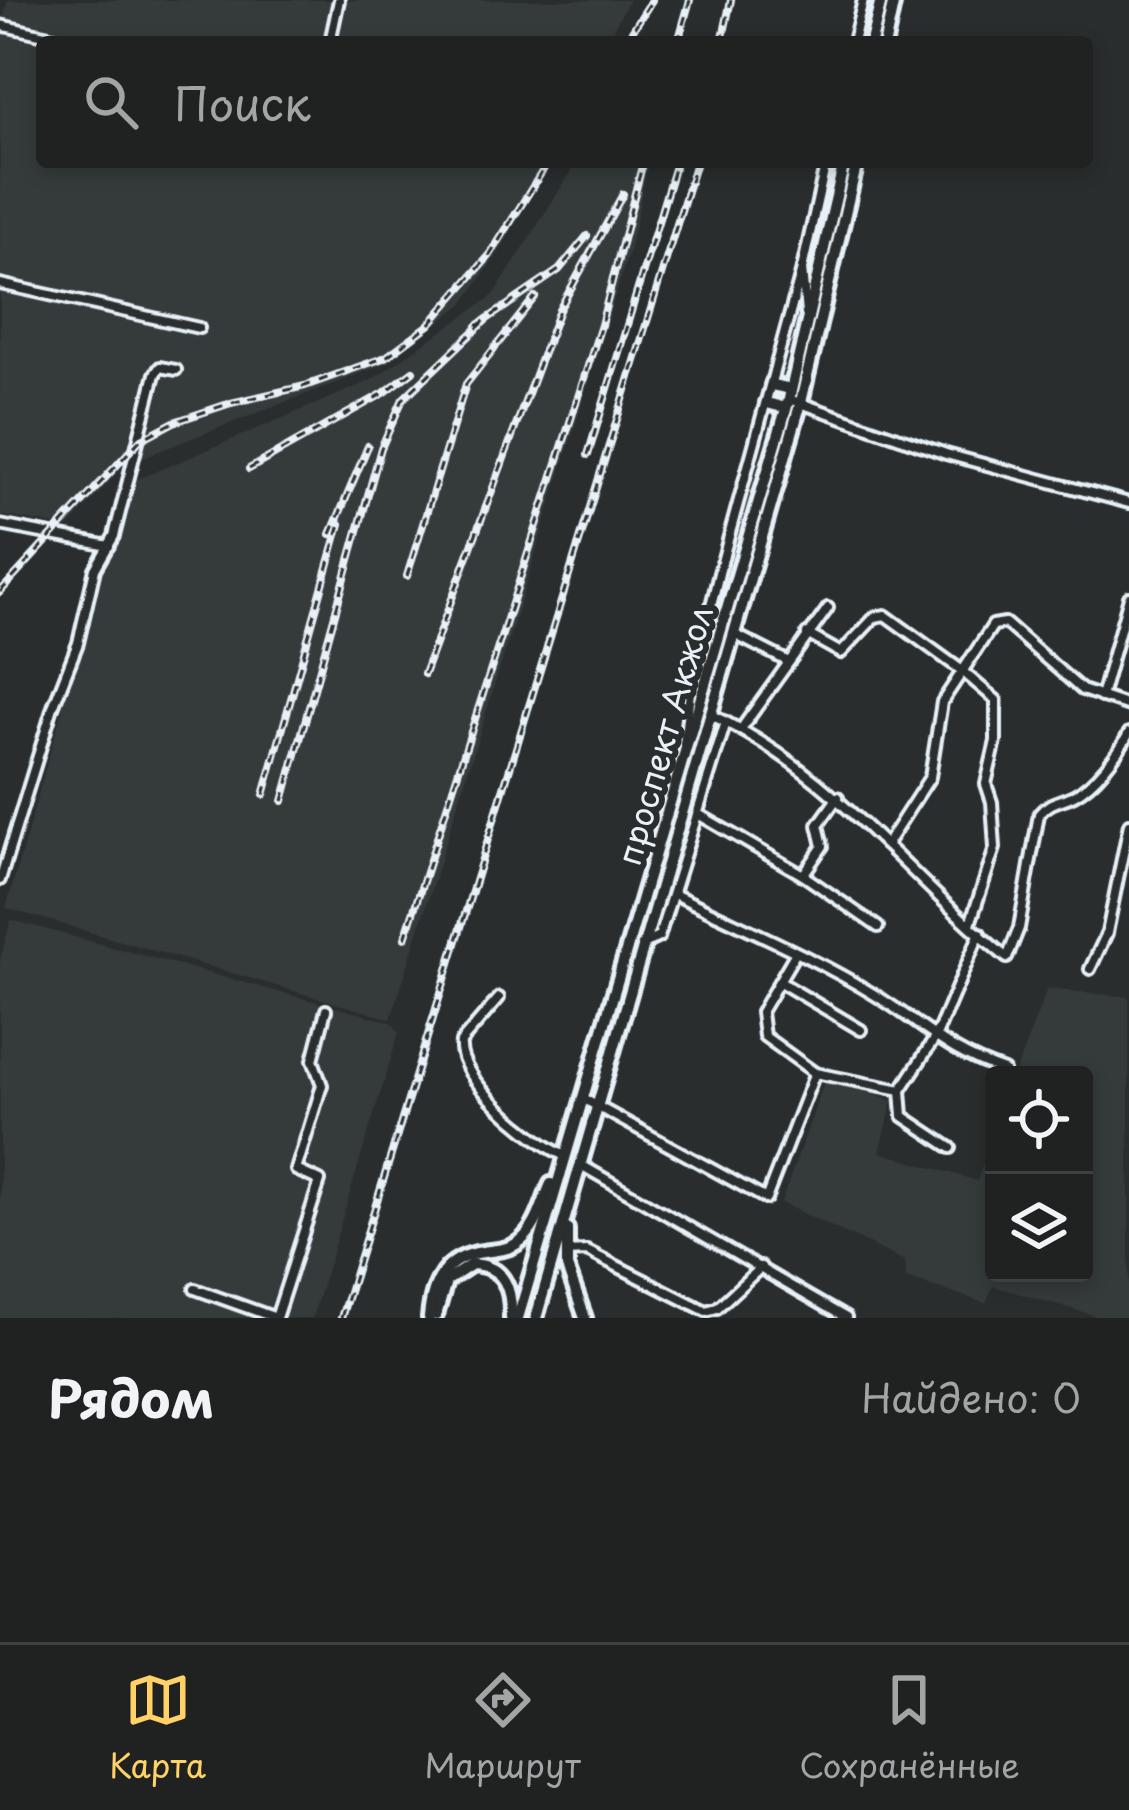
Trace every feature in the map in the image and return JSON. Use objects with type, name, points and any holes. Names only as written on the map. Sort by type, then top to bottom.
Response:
[{"type":"main road","points":[[883,10],[895,0]]},
{"type":"main road","name":"проспект Акжол","points":[[536,1318],[683,754],[792,400],[843,168]]},
{"type":"main road","name":"проспект Акжол","points":[[514,1318],[565,1156],[590,1103],[642,945],[711,715],[855,168]]},
{"type":"main road","points":[[772,385],[792,400]]},
{"type":"main road","points":[[767,403],[792,400]]},
{"type":"main road","points":[[432,1318],[433,1289],[446,1268],[470,1254],[520,1242],[561,1172]]},
{"type":"main road","points":[[569,1202],[565,1252],[585,1318]]},
{"type":"main road","points":[[432,1318],[446,1281],[472,1264],[498,1271],[506,1281],[514,1318]]},
{"type":"street","points":[[331,36],[339,0]]},
{"type":"street","points":[[855,36],[863,0]]},
{"type":"street","points":[[0,25],[49,36]]},
{"type":"street","points":[[683,754],[695,672],[825,168]]},
{"type":"street","points":[[802,269],[807,325]]},
{"type":"street","points":[[0,284],[199,328]]},
{"type":"street","points":[[0,880],[52,707],[78,644],[95,569],[109,546],[132,471],[155,374],[160,368],[176,370]]},
{"type":"street","points":[[792,400],[946,454],[1129,503]]},
{"type":"street","points":[[0,525],[109,546]]},
{"type":"street","points":[[1101,697],[1129,596]]},
{"type":"street","points":[[741,729],[828,608]]},
{"type":"street","points":[[807,634],[841,653],[875,617],[885,615],[996,700],[996,740],[986,784],[994,814],[995,848],[970,924]]},
{"type":"street","points":[[886,845],[933,770],[939,712],[961,670],[999,622],[1082,691],[1129,706]]},
{"type":"street","points":[[734,634],[789,662]]},
{"type":"street","points":[[711,715],[741,729],[838,797],[1007,958],[1018,928],[1039,814],[1052,802],[1083,789],[1129,734]]},
{"type":"street","points":[[642,945],[659,937],[726,722]]},
{"type":"street","points":[[803,875],[823,845],[818,825],[838,797]]},
{"type":"street","points":[[698,814],[803,875],[878,927]]},
{"type":"street","points":[[1090,969],[1108,933],[1129,824]]},
{"type":"street","points":[[674,894],[878,997],[950,1049],[992,1066]]},
{"type":"street","points":[[951,1148],[903,1115],[901,1090],[935,1038],[980,933]]},
{"type":"street","points":[[796,954],[761,1012],[764,1036],[815,1072],[901,1090]]},
{"type":"street","points":[[780,982],[861,1030]]},
{"type":"street","points":[[499,998],[461,1042],[462,1064],[520,1129],[565,1156]]},
{"type":"street","points":[[195,1289],[276,1318],[320,1180],[296,1170],[322,1084],[313,1060],[326,1010]]},
{"type":"street","points":[[590,1103],[766,1199],[815,1072]]},
{"type":"street","points":[[579,1164],[846,1318]]},
{"type":"street","points":[[565,1252],[587,1251],[712,1311],[761,1267]]},
{"type":"shaded area","points":[[8,0],[332,0],[324,36],[48,36],[1,25]]},
{"type":"shaded area","points":[[345,0],[629,0],[609,36],[337,36]]},
{"type":"shaded area","points":[[0,34],[36,42],[36,168],[542,168],[503,246],[464,303],[387,363],[125,464],[68,527],[0,515]]},
{"type":"shaded area","points":[[573,168],[647,168],[630,248],[391,1019],[6,908],[102,569],[136,480],[370,381],[494,295]]},
{"type":"shaded area","points":[[11,920],[391,1022],[399,1032],[312,1318],[0,1318],[0,960]]},
{"type":"shaded area","points":[[1047,989],[1129,997],[1129,1318],[1103,1318],[993,1286],[986,1303],[906,1278],[905,1261],[781,1203],[824,1083],[869,1091],[893,1101],[880,1152],[977,1181],[985,1157],[985,1282],[1093,1282],[1093,1066],[1017,1066]]},
{"type":"railway","points":[[629,36],[652,0]]},
{"type":"railway","points":[[680,36],[690,0]]},
{"type":"railway","points":[[723,36],[731,0]]},
{"type":"railway","points":[[0,592],[140,440],[174,422],[305,386],[386,357],[429,325],[490,255],[544,168]]},
{"type":"railway","points":[[405,938],[601,325],[641,168]]},
{"type":"railway","points":[[588,455],[674,168]]},
{"type":"railway","points":[[341,1318],[694,168]]},
{"type":"railway","points":[[424,674],[559,310],[623,194]]},
{"type":"railway","points":[[477,326],[559,270],[587,236]]},
{"type":"railway","points":[[407,576],[466,384],[535,297]]},
{"type":"railway","points":[[283,801],[381,448],[403,399],[487,319]]},
{"type":"railway","points":[[249,469],[384,393],[413,371]]},
{"type":"railway","points":[[331,534],[368,446]]},
{"type":"railway","points":[[264,795],[340,524]]}]
